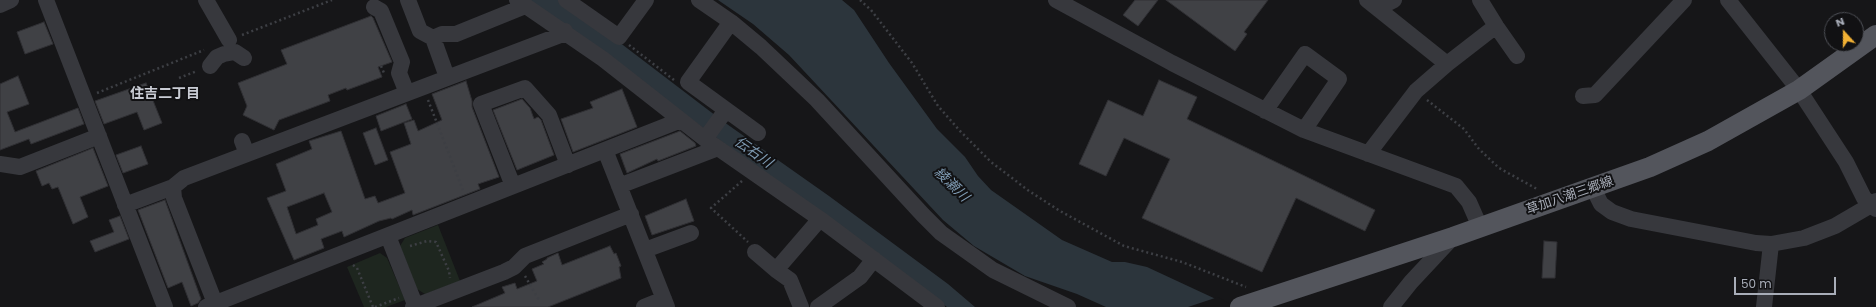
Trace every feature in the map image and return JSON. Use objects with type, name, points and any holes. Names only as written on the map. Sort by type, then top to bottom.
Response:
[{"type":"main road","name":"草加八潮三郷線","points":[[1252,303],[1453,237],[1480,227],[1545,198],[1593,188],[1650,167],[1708,141],[1799,90],[1876,35]]},
{"type":"street","points":[[0,5],[11,0]]},
{"type":"street","points":[[46,0],[165,307]]},
{"type":"street","points":[[206,0],[229,40]]},
{"type":"street","points":[[408,0],[420,31],[433,38],[447,77]]},
{"type":"street","points":[[566,0],[619,37],[646,0]]},
{"type":"street","points":[[699,0],[731,22],[761,47],[817,100],[922,215],[941,233],[993,270],[1068,307]]},
{"type":"street","points":[[1056,0],[1172,63],[1304,130],[1456,186],[1469,202],[1480,227]]},
{"type":"street","points":[[1373,4],[1394,0]]},
{"type":"street","points":[[1480,0],[1517,56]]},
{"type":"street","points":[[1583,96],[1595,95],[1684,0]]},
{"type":"street","points":[[1593,188],[1601,204],[1612,212],[1632,219],[1756,243],[1771,244],[1804,238],[1835,226],[1874,205],[1864,198],[1846,162],[1799,90],[1728,0]]},
{"type":"street","points":[[433,38],[442,34],[456,34],[521,3],[565,31],[643,88],[680,120],[820,219],[937,307]]},
{"type":"street","points":[[1373,4],[1447,64]]},
{"type":"street","points":[[374,8],[381,11],[402,62],[399,73],[407,93]]},
{"type":"street","points":[[731,22],[688,82],[724,113],[758,133]]},
{"type":"street","points":[[1368,154],[1416,91],[1447,64],[1496,26]]},
{"type":"street","points":[[125,205],[173,187],[184,178],[215,166],[244,148],[407,93],[563,34],[565,31]]},
{"type":"street","points":[[210,66],[217,57],[224,54],[235,52],[244,58]]},
{"type":"street","points":[[1265,111],[1305,54],[1339,79],[1304,130]]},
{"type":"street","points":[[513,186],[481,104],[525,88],[549,115],[568,165]]},
{"type":"street","points":[[619,186],[710,141],[724,113]]},
{"type":"street","points":[[173,187],[174,198],[211,305],[235,292],[261,281],[388,236],[680,120]]},
{"type":"street","points":[[0,164],[20,167],[99,136]]},
{"type":"street","points":[[605,150],[666,303],[644,307]]},
{"type":"street","points":[[388,236],[412,304],[504,272],[514,267],[525,256],[631,214]]},
{"type":"street","points":[[776,270],[820,219]]},
{"type":"street","points":[[645,250],[691,233]]},
{"type":"street","points":[[1391,307],[1411,282],[1453,237]]},
{"type":"street","points":[[1764,307],[1771,244]]},
{"type":"street","points":[[755,252],[790,280],[801,307]]},
{"type":"street","points":[[818,307],[860,277],[874,259]]},
{"type":"path","points":[[860,0],[871,10],[907,57],[938,106],[960,131],[991,162],[1060,212],[1124,246],[1182,262],[1251,289],[1252,303]]},
{"type":"path","points":[[619,37],[676,82],[690,78]]},
{"type":"path","points":[[179,78],[210,66]]},
{"type":"path","points":[[423,87],[468,204]]},
{"type":"path","points":[[1416,91],[1464,129],[1479,149],[1499,168],[1545,198]]},
{"type":"path","points":[[752,172],[711,208],[757,250],[755,252]]},
{"type":"path","points":[[410,246],[427,241],[436,242],[450,271],[450,283]]},
{"type":"path","points":[[350,263],[357,268],[374,307],[412,304]]},
{"type":"shaded area","points":[[438,225],[460,281],[425,294],[417,289],[400,246],[405,238]]},
{"type":"shaded area","points":[[380,253],[387,258],[405,300],[386,307],[364,307],[347,267]]},
{"type":"water","name":"伝右川","points":[[529,0],[559,0],[619,42],[724,122],[829,196],[948,284],[975,307],[947,307]]},
{"type":"water","name":"綾瀬川","points":[[718,0],[842,0],[854,10],[889,63],[937,129],[965,157],[978,176],[991,190],[1062,240],[1112,262],[1125,262],[1147,267],[1233,307],[1106,307],[1077,294],[1025,276],[974,246],[943,220],[789,55],[753,24]]},
{"type":"pier","points":[[1218,297],[1235,307],[1188,307]]},
{"type":"building","points":[[1135,0],[1158,0],[1138,26],[1123,15]]},
{"type":"building","points":[[1166,0],[1268,0],[1244,32],[1247,34],[1235,51]]},
{"type":"building","points":[[371,16],[392,62],[378,67],[382,77],[347,90],[346,88],[328,95],[330,101],[279,120],[274,130],[243,115],[247,106],[238,83],[287,64],[281,50]]},
{"type":"building","points":[[44,22],[53,44],[25,54],[17,32]]},
{"type":"building","points":[[18,76],[29,104],[7,112],[15,132],[78,108],[84,124],[31,144],[29,139],[0,150],[0,84]]},
{"type":"building","points":[[1159,80],[1197,97],[1187,119],[1375,210],[1365,231],[1296,198],[1262,272],[1142,218],[1170,159],[1124,138],[1106,176],[1079,164],[1108,100],[1143,116]]},
{"type":"building","points":[[466,81],[472,101],[472,107],[499,177],[478,184],[480,189],[413,215],[412,210],[392,219],[379,221],[344,237],[342,231],[321,239],[324,248],[294,260],[267,198],[286,191],[276,164],[312,149],[309,141],[341,131],[365,199],[375,196],[378,203],[405,193],[390,152],[411,144],[404,123],[414,120],[418,131],[442,120],[432,94]],"holes":[[[324,193],[332,212],[316,219],[318,225],[296,234],[287,207]]]},
{"type":"building","points":[[146,83],[162,123],[144,130],[137,112],[104,124],[95,101]]},
{"type":"building","points":[[622,89],[637,127],[573,152],[561,119],[593,108],[590,102]]},
{"type":"building","points":[[522,99],[530,108],[534,119],[538,117],[541,120],[554,155],[517,170],[493,110]]},
{"type":"building","points":[[406,104],[412,119],[381,131],[376,116]]},
{"type":"building","points":[[376,128],[388,160],[375,165],[363,133]]},
{"type":"building","points":[[680,131],[695,143],[696,146],[658,161],[657,159],[627,173],[620,154]]},
{"type":"building","points":[[141,146],[148,164],[123,173],[116,155]]},
{"type":"building","points":[[93,148],[108,186],[80,197],[88,217],[73,224],[58,187],[52,189],[49,183],[42,186],[36,171]]},
{"type":"building","points":[[686,199],[694,221],[652,235],[645,216]]},
{"type":"building","points":[[165,200],[201,299],[198,303],[191,306],[182,282],[168,288],[138,210]]},
{"type":"building","points":[[120,216],[129,239],[95,252],[90,241],[114,232],[109,220]]},
{"type":"building","points":[[1544,241],[1557,242],[1555,278],[1542,278]]},
{"type":"building","points":[[610,246],[614,254],[616,253],[621,266],[619,267],[621,278],[548,307],[472,307],[505,293],[502,287],[515,283],[517,289],[537,281],[532,269],[544,264],[542,262],[547,258],[558,253],[562,265]]},
{"type":"district","name":"住吉二丁目","points":[[165,94]]}]
